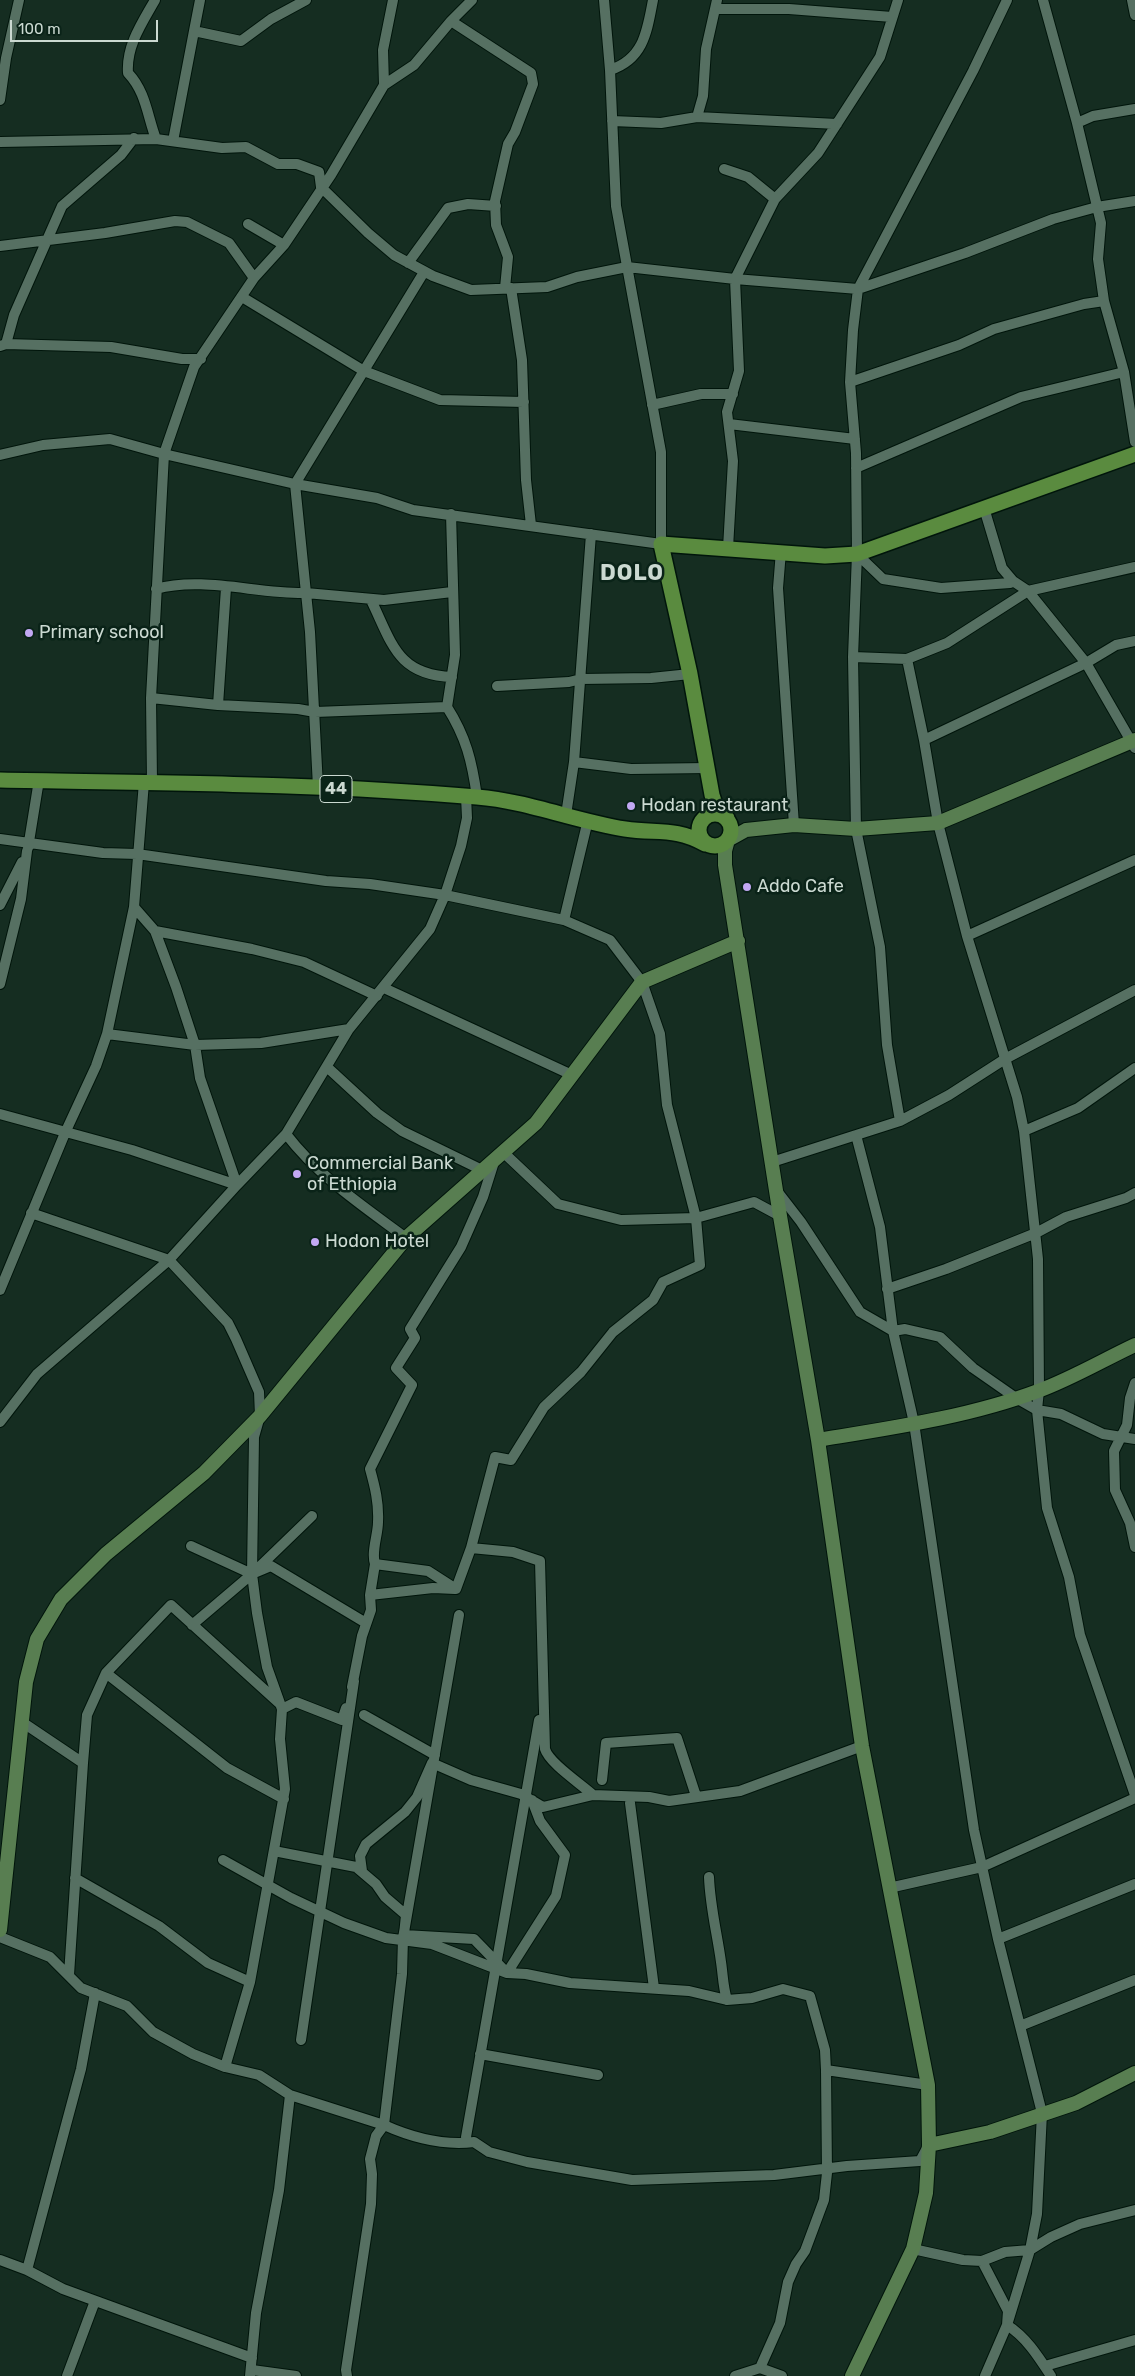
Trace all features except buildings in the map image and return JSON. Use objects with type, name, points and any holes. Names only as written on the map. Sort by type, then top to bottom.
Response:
[{"type":"main road","points":[[669,832],[690,835],[705,844],[720,846],[728,840],[731,832],[727,818],[716,807],[712,795],[690,674],[660,544],[781,551],[825,556],[857,554],[1135,454]]},
{"type":"main road","name":"44","points":[[0,780],[148,781],[318,787],[472,797],[514,803],[625,829],[669,832]]},
{"type":"main road","points":[[705,844],[698,829],[710,806],[712,795]]},
{"type":"main road","points":[[669,832],[687,828],[703,818],[718,814],[727,818]]},
{"type":"street","points":[[0,100],[6,58],[19,0]]},
{"type":"street","points":[[155,0],[127,58],[128,73],[138,83],[148,108],[156,139]]},
{"type":"street","points":[[173,141],[200,0]]},
{"type":"street","points":[[194,30],[242,41],[271,19],[306,0]]},
{"type":"street","points":[[384,85],[383,50],[394,0]]},
{"type":"street","points":[[0,1290],[65,1133],[92,1074],[107,1034],[134,907],[137,854],[148,781],[164,454],[194,367],[254,278],[284,245],[321,187],[331,175],[384,85],[414,65],[451,21],[472,0]]},
{"type":"street","points":[[0,454],[43,445],[110,439],[164,454],[295,484],[377,498],[413,510],[660,544],[661,452],[616,206],[610,70],[604,0]]},
{"type":"street","points":[[610,70],[623,66],[638,51],[647,29],[653,0]]},
{"type":"street","points":[[728,548],[734,461],[728,412],[739,371],[735,279],[775,199],[818,152],[880,57],[898,0]]},
{"type":"street","points":[[900,1121],[887,1045],[880,947],[856,829],[853,657],[857,554],[856,468],[850,382],[858,289],[973,71],[1007,0]]},
{"type":"street","points":[[1043,0],[1077,123],[1101,223],[1098,259],[1104,301],[1124,372],[1135,442]]},
{"type":"street","points":[[1132,0],[1135,15]]},
{"type":"street","points":[[697,117],[703,96],[706,49],[716,4],[892,17]]},
{"type":"street","points":[[451,21],[531,73],[533,84],[515,132],[508,144],[496,206],[496,225],[508,257],[508,288],[522,360],[526,480],[531,525]]},
{"type":"street","points":[[1077,123],[1092,116],[1135,109]]},
{"type":"street","points":[[612,121],[661,123],[697,117],[837,124]]},
{"type":"street","points":[[134,138],[121,155],[62,206],[46,239],[3,345],[111,347],[182,359],[201,359]]},
{"type":"street","points":[[0,142],[134,138],[222,148],[246,147],[278,164],[297,164],[319,172],[321,187],[368,233],[408,263],[424,272],[471,290],[547,286],[577,277],[627,267],[735,279],[858,289],[1053,219],[1097,206],[1135,201]]},
{"type":"street","points":[[724,169],[748,177],[775,199]]},
{"type":"street","points":[[408,263],[448,208],[468,204],[496,206]]},
{"type":"street","points":[[0,246],[46,239],[105,234],[175,221],[187,222],[229,243],[254,278]]},
{"type":"street","points":[[248,224],[284,245]]},
{"type":"street","points":[[318,787],[310,632],[295,484],[424,272]]},
{"type":"street","points":[[242,296],[364,371],[440,400],[524,402]]},
{"type":"street","points":[[850,382],[959,346],[994,329],[1104,301]]},
{"type":"street","points":[[856,468],[1021,397],[1124,372]]},
{"type":"street","points":[[652,405],[701,394],[733,394]]},
{"type":"street","points":[[729,424],[855,439]]},
{"type":"street","points":[[727,818],[737,828],[746,830],[794,825],[856,829],[938,824],[1134,744],[1086,663],[1028,591],[1013,581],[1002,568],[984,508]]},
{"type":"street","points":[[0,1422],[37,1374],[168,1260],[237,1184],[286,1134],[349,1029],[430,930],[445,895],[467,818],[472,797],[474,773],[462,730],[447,707],[455,655],[450,514]]},
{"type":"street","points":[[566,815],[574,762],[590,534]]},
{"type":"street","points":[[781,551],[778,588],[794,825]]},
{"type":"street","points":[[857,554],[883,579],[941,588],[1010,583],[1013,581]]},
{"type":"street","points":[[853,657],[907,659],[947,643],[1028,591],[1135,567]]},
{"type":"street","points":[[156,589],[172,585],[200,584],[277,594],[306,593],[371,600],[452,592]]},
{"type":"street","points":[[218,705],[226,588]]},
{"type":"street","points":[[371,600],[399,657],[424,673],[452,677]]},
{"type":"street","points":[[924,740],[1086,663],[1116,645],[1135,641]]},
{"type":"street","points":[[889,1888],[982,1867],[1135,1796],[1080,1635],[1069,1577],[1047,1508],[1037,1410],[1040,1390],[1038,1259],[1024,1131],[1017,1098],[966,936],[938,824],[924,740],[907,659]]},
{"type":"street","points":[[497,686],[569,682],[581,679],[644,678],[690,674]]},
{"type":"street","points":[[151,698],[218,705],[298,709],[315,712],[447,707]]},
{"type":"street","points":[[574,762],[631,769],[708,768]]},
{"type":"street","points":[[0,984],[21,899],[39,780]]},
{"type":"street","points":[[564,920],[588,820]]},
{"type":"street","points":[[746,830],[728,840],[725,851],[725,865],[780,1216],[818,1440],[862,1746],[928,2085],[929,2145],[926,2193],[913,2249],[851,2374]]},
{"type":"street","points":[[0,839],[28,847],[137,854],[326,881],[370,884],[445,895],[564,920],[610,940],[642,982],[660,1034],[667,1105],[696,1218],[700,1265],[663,1282],[653,1300],[614,1332],[581,1372],[544,1407],[511,1460],[495,1457],[471,1548],[456,1589]]},
{"type":"street","points":[[705,844],[717,852],[725,865]]},
{"type":"street","points":[[0,905],[28,847]]},
{"type":"street","points":[[966,936],[1135,860]]},
{"type":"street","points":[[134,907],[155,931],[195,1046],[200,1078],[237,1184]]},
{"type":"street","points":[[155,931],[252,949],[304,962],[380,992],[572,1075]]},
{"type":"street","points":[[0,1921],[26,1682],[37,1639],[61,1599],[106,1554],[204,1473],[260,1416],[406,1238],[536,1123],[642,982],[738,941]]},
{"type":"street","points":[[772,1162],[900,1121],[949,1095],[1005,1059],[1135,990]]},
{"type":"street","points":[[107,1034],[195,1046],[261,1043],[349,1029]]},
{"type":"street","points":[[327,1066],[377,1113],[402,1131],[482,1170]]},
{"type":"street","points":[[1024,1131],[1078,1108],[1135,1068]]},
{"type":"street","points":[[0,1114],[132,1150],[237,1184]]},
{"type":"street","points":[[286,1134],[301,1153],[338,1187],[406,1238]]},
{"type":"street","points":[[856,1135],[880,1228],[893,1331],[914,1423],[974,1830],[998,1939],[1042,2113],[1038,2214],[1030,2250],[1007,2325],[985,2376]]},
{"type":"street","points":[[499,1155],[558,1204],[620,1220],[696,1218],[754,1202],[780,1216]]},
{"type":"street","points":[[301,2040],[354,1681],[366,1623],[371,1610],[370,1595],[376,1564],[373,1557],[378,1522],[377,1493],[370,1469],[412,1385],[396,1368],[415,1338],[410,1329],[461,1247],[499,1155]]},
{"type":"street","points":[[776,1190],[801,1222],[860,1312],[893,1331],[905,1329],[940,1337],[973,1368],[1037,1410],[1061,1414],[1103,1434],[1135,1439]]},
{"type":"street","points":[[887,1290],[1036,1233],[1066,1217],[1126,1198],[1135,1193]]},
{"type":"street","points":[[31,1213],[168,1260],[228,1323],[259,1392],[260,1416],[254,1438],[252,1574],[257,1613],[268,1667],[282,1707],[280,1739],[285,1789],[250,1982],[224,2067]]},
{"type":"street","points":[[818,1440],[914,1423],[1016,1398],[1040,1390],[1135,1344]]},
{"type":"street","points":[[1135,1383],[1130,1398],[1131,1424],[1120,1436],[1114,1450],[1115,1490],[1132,1522],[1135,1547]]},
{"type":"street","points":[[192,1625],[252,1574],[312,1516]]},
{"type":"street","points":[[192,1546],[252,1574],[271,1566],[366,1623]]},
{"type":"street","points":[[471,1548],[513,1552],[540,1561],[546,1755],[594,1795]]},
{"type":"street","points":[[376,1564],[428,1571],[456,1589]]},
{"type":"street","points":[[370,1595],[433,1588],[456,1589]]},
{"type":"street","points":[[69,1975],[87,1715],[106,1673],[171,1605],[282,1707]]},
{"type":"street","points":[[404,1935],[460,1615]]},
{"type":"street","points":[[106,1673],[228,1768],[284,1799]]},
{"type":"street","points":[[282,1707],[296,1702],[342,1720],[354,1681]]},
{"type":"street","points":[[466,2137],[543,1696]]},
{"type":"street","points":[[364,1715],[435,1755]]},
{"type":"street","points":[[22,1722],[83,1763]]},
{"type":"street","points":[[602,1780],[606,1743],[676,1738],[696,1796]]},
{"type":"street","points":[[274,1851],[356,1867],[362,1871],[360,1856],[366,1844],[405,1812],[417,1797],[432,1763],[471,1780],[521,1794],[543,1807],[594,1795],[649,1797],[669,1801],[740,1791],[862,1746]]},
{"type":"street","points":[[507,1973],[556,1896],[565,1855],[540,1821],[532,1800]]},
{"type":"street","points":[[630,1803],[654,1988]]},
{"type":"street","points":[[223,1860],[291,1898],[344,1923],[386,1938],[432,1944],[507,1973],[526,1974],[570,1983],[688,1991],[727,2000],[752,1998],[783,1989],[810,1996],[825,2050],[824,2200],[805,2251],[796,2264],[788,2282],[780,2323],[760,2368]]},
{"type":"street","points":[[347,2376],[346,2370],[371,2204],[372,2174],[370,2159],[376,2136],[384,2125],[402,1974],[406,1915],[385,1898],[376,1884],[356,1867]]},
{"type":"street","points":[[75,1878],[159,1926],[208,1962],[250,1982]]},
{"type":"street","points":[[709,1878],[710,1907],[716,1928],[722,1986],[727,2000]]},
{"type":"street","points":[[998,1939],[1135,1884]]},
{"type":"street","points":[[404,1935],[474,1938],[507,1973]]},
{"type":"street","points":[[0,1937],[50,1957],[81,1988],[127,2006],[153,2032],[193,2054],[224,2067],[259,2074],[290,2095],[384,2125],[409,2137],[455,2144],[474,2142],[489,2152],[527,2162],[632,2180],[774,2175],[920,2161],[929,2145],[990,2132],[1076,2103],[1135,2073]]},
{"type":"street","points":[[1020,2026],[1135,1980]]},
{"type":"street","points":[[27,2270],[81,2069],[94,1993]]},
{"type":"street","points":[[480,2054],[598,2075]]},
{"type":"street","points":[[826,2070],[928,2085]]},
{"type":"street","points":[[290,2095],[279,2190],[256,2313],[251,2373],[296,2376]]},
{"type":"street","points":[[913,2249],[963,2260],[982,2261],[1005,2252],[1030,2250],[1051,2236],[1080,2224],[1135,2210]]},
{"type":"street","points":[[0,2260],[27,2270],[63,2289],[95,2302],[252,2358]]},
{"type":"street","points":[[982,2261],[1008,2311],[1007,2325]]},
{"type":"street","points":[[67,2376],[95,2302]]},
{"type":"street","points":[[1007,2325],[1019,2333],[1051,2376]]},
{"type":"street","points":[[1045,2366],[1135,2340]]},
{"type":"street","points":[[735,2376],[760,2368],[782,2376]]},
{"type":"place","name":"Primary school","points":[[29,633]]},
{"type":"place","name":"Hodan restaurant","points":[[631,806]]},
{"type":"place","name":"Addo Cafe","points":[[747,887]]},
{"type":"place","name":"Commercial Bank of Ethiopia","points":[[297,1174]]},
{"type":"place","name":"Hodon Hotel","points":[[315,1242]]},
{"type":"district","name":"DOLO","points":[[632,574]]}]
